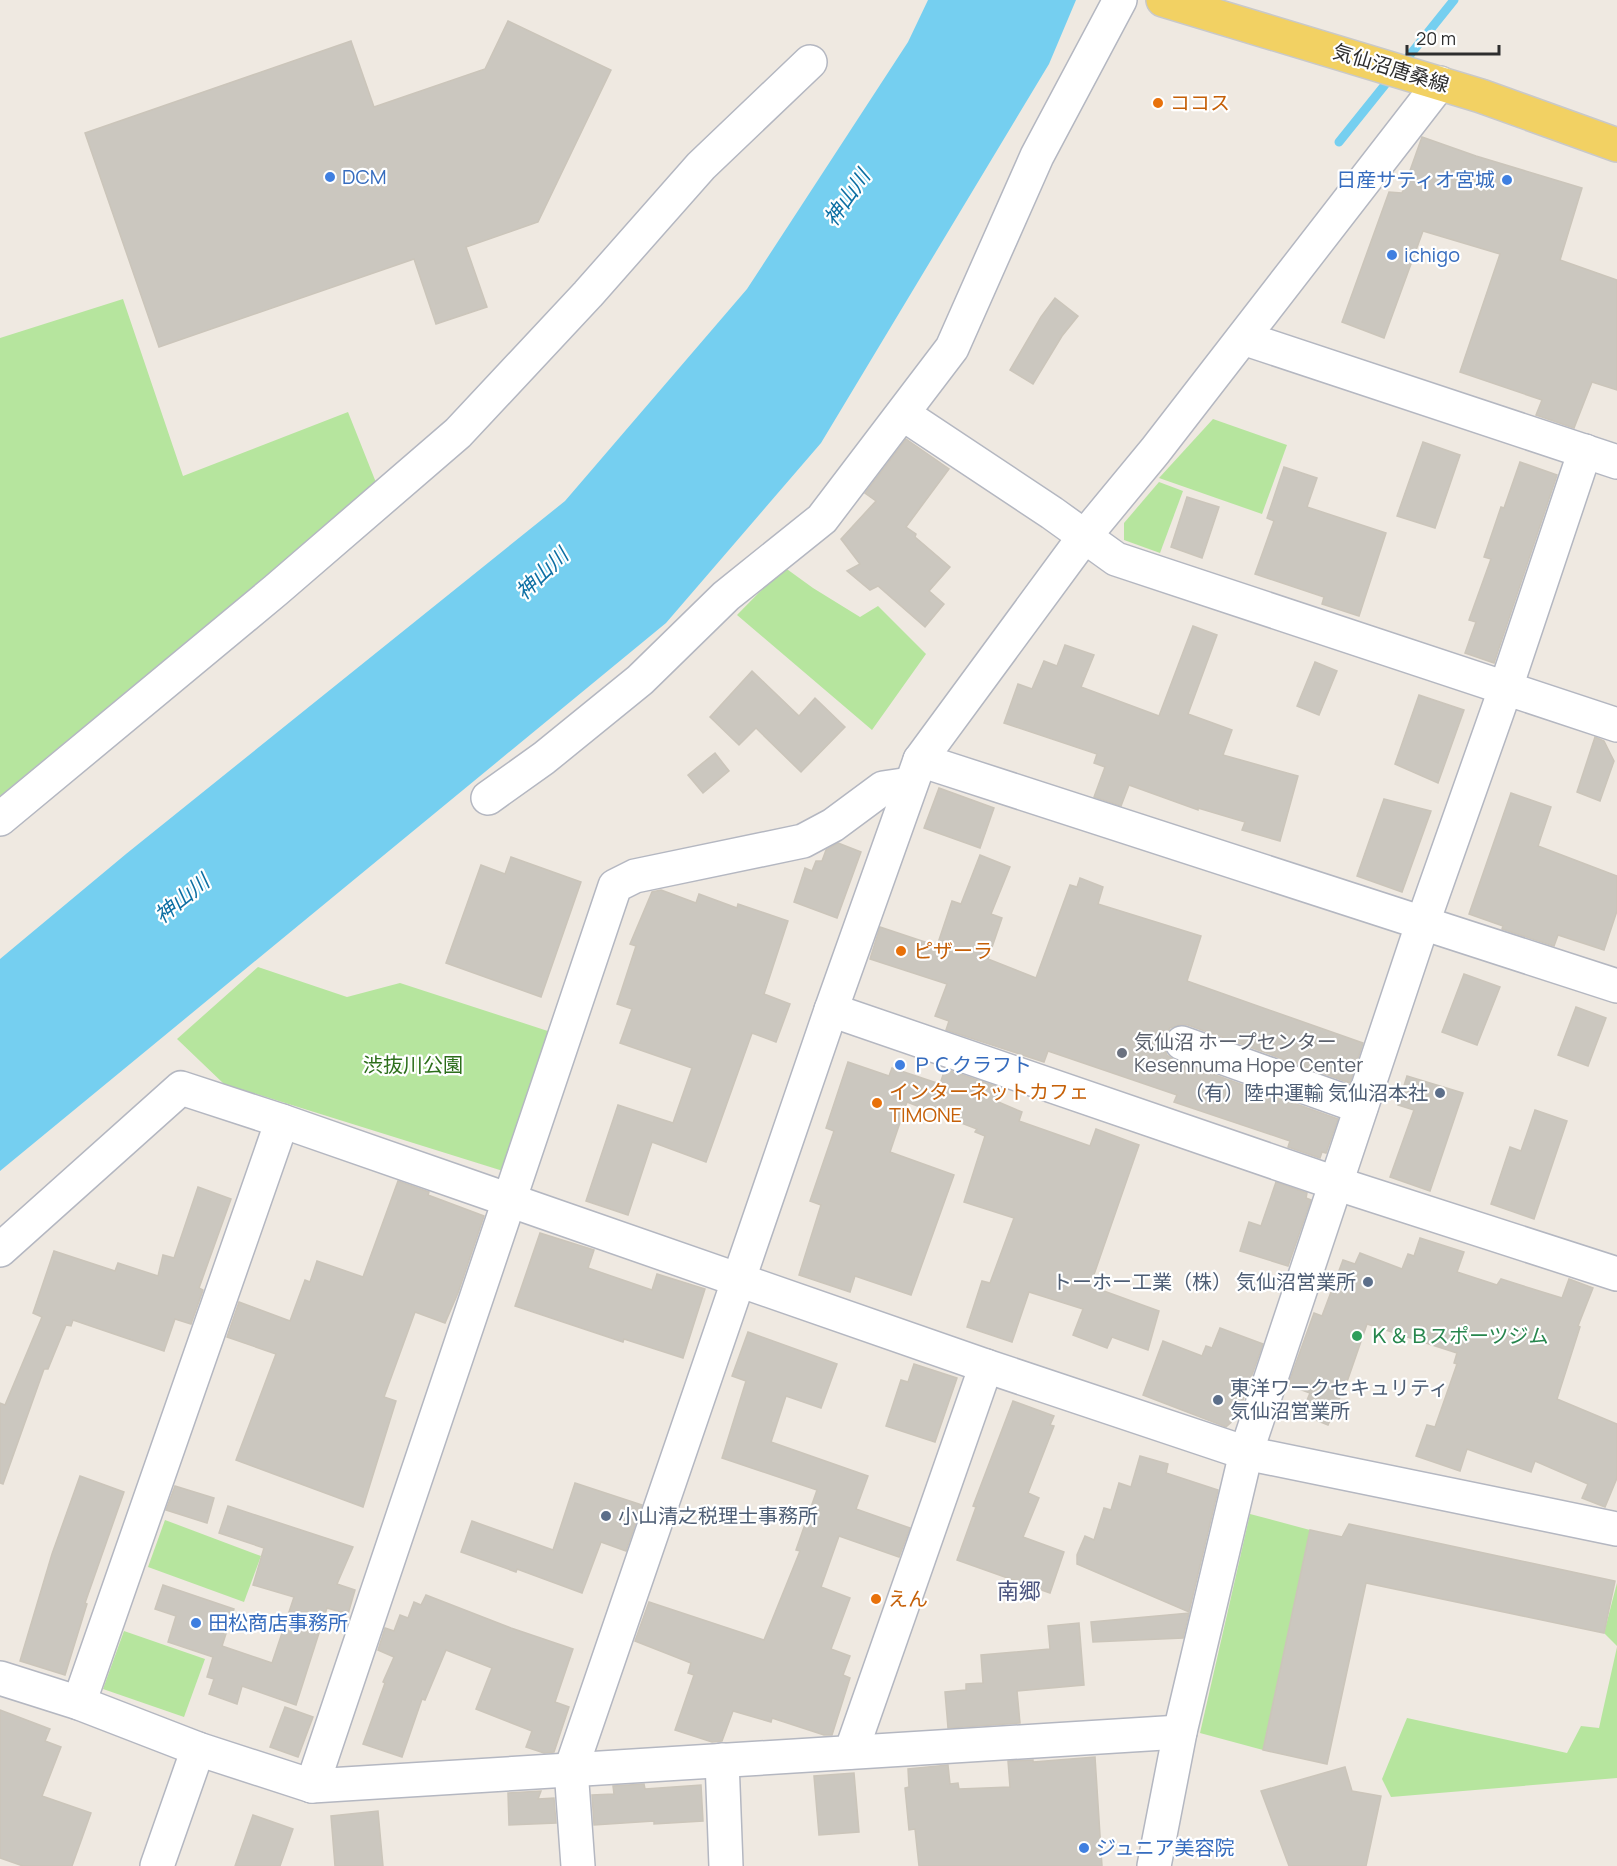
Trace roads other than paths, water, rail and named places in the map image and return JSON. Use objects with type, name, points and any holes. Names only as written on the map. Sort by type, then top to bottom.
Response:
[{"type":"main road","name":"気仙沼唐桑線","points":[[1163,0],[1481,96],[1617,145]]},
{"type":"street","points":[[488,798],[544,758],[640,680],[726,596],[822,519],[952,348],[1037,156],[1120,0]]},
{"type":"street","points":[[0,819],[276,590],[458,433],[588,294],[701,166],[810,62]]},
{"type":"street","points":[[578,1866],[571,1769],[915,772],[1084,537],[1155,451],[1440,83]]},
{"type":"street","points":[[1243,338],[1617,462]]},
{"type":"street","points":[[903,414],[1116,559],[1617,724]]},
{"type":"street","points":[[1154,1866],[1180,1732],[1246,1453],[1423,922],[1506,687],[1585,451]]},
{"type":"street","points":[[312,1786],[615,886],[635,876],[803,841],[833,825],[883,788],[915,772],[1423,922],[1617,986]]},
{"type":"street","points":[[831,1010],[1335,1183],[1617,1274]]},
{"type":"street","points":[[1182,1042],[1361,1107]]},
{"type":"street","points":[[0,1250],[181,1089],[282,1121],[739,1281],[1246,1453],[1617,1529]]},
{"type":"street","points":[[79,1703],[282,1121]]},
{"type":"street","points":[[851,1752],[986,1366]]},
{"type":"street","points":[[0,1678],[79,1703],[198,1749],[312,1786],[1180,1732]]},
{"type":"street","points":[[157,1866],[198,1749]]},
{"type":"street","points":[[722,1760],[726,1866]]},
{"type":"water","name":"神山川","points":[[928,0],[1076,0],[1049,64],[821,443],[666,623],[0,1171],[0,959],[126,854],[565,501],[747,289],[908,42]]},
{"type":"waterway","points":[[1401,66],[1454,0]]},
{"type":"waterway","points":[[1339,142],[1392,76]]},
{"type":"place","name":"ココス","points":[[1158,103]]},
{"type":"place","name":"DCM","points":[[330,177]]},
{"type":"place","name":"日産サティオ宮城","points":[[1507,180]]},
{"type":"place","name":"ichigo","points":[[1392,255]]},
{"type":"place","name":"ピザーラ","points":[[901,951]]},
{"type":"place","name":"気仙沼 ホープセンター Kesennuma Hope Center","points":[[1122,1053]]},
{"type":"place","name":"ＰＣクラフト","points":[[900,1065]]},
{"type":"place","name":"（有）陸中運輸 気仙沼本社","points":[[1440,1093]]},
{"type":"place","name":"インターネットカフェ TIMONE","points":[[877,1103]]},
{"type":"place","name":"トーホー工業（株） 気仙沼営業所","points":[[1368,1282]]},
{"type":"place","name":"Ｋ＆Ｂスポーツジム","points":[[1357,1336]]},
{"type":"place","name":"東洋ワークセキュリティ 気仙沼営業所","points":[[1218,1400]]},
{"type":"place","name":"小山清之税理士事務所","points":[[606,1516]]},
{"type":"place","name":"えん","points":[[876,1599]]},
{"type":"place","name":"田松商店事務所","points":[[196,1623]]},
{"type":"place","name":"ジュニア美容院","points":[[1084,1848]]},
{"type":"district","name":"南郷","points":[[1019,1591]]},
{"type":"park label","name":"渋抜川公園","points":[[413,1065]]}]
